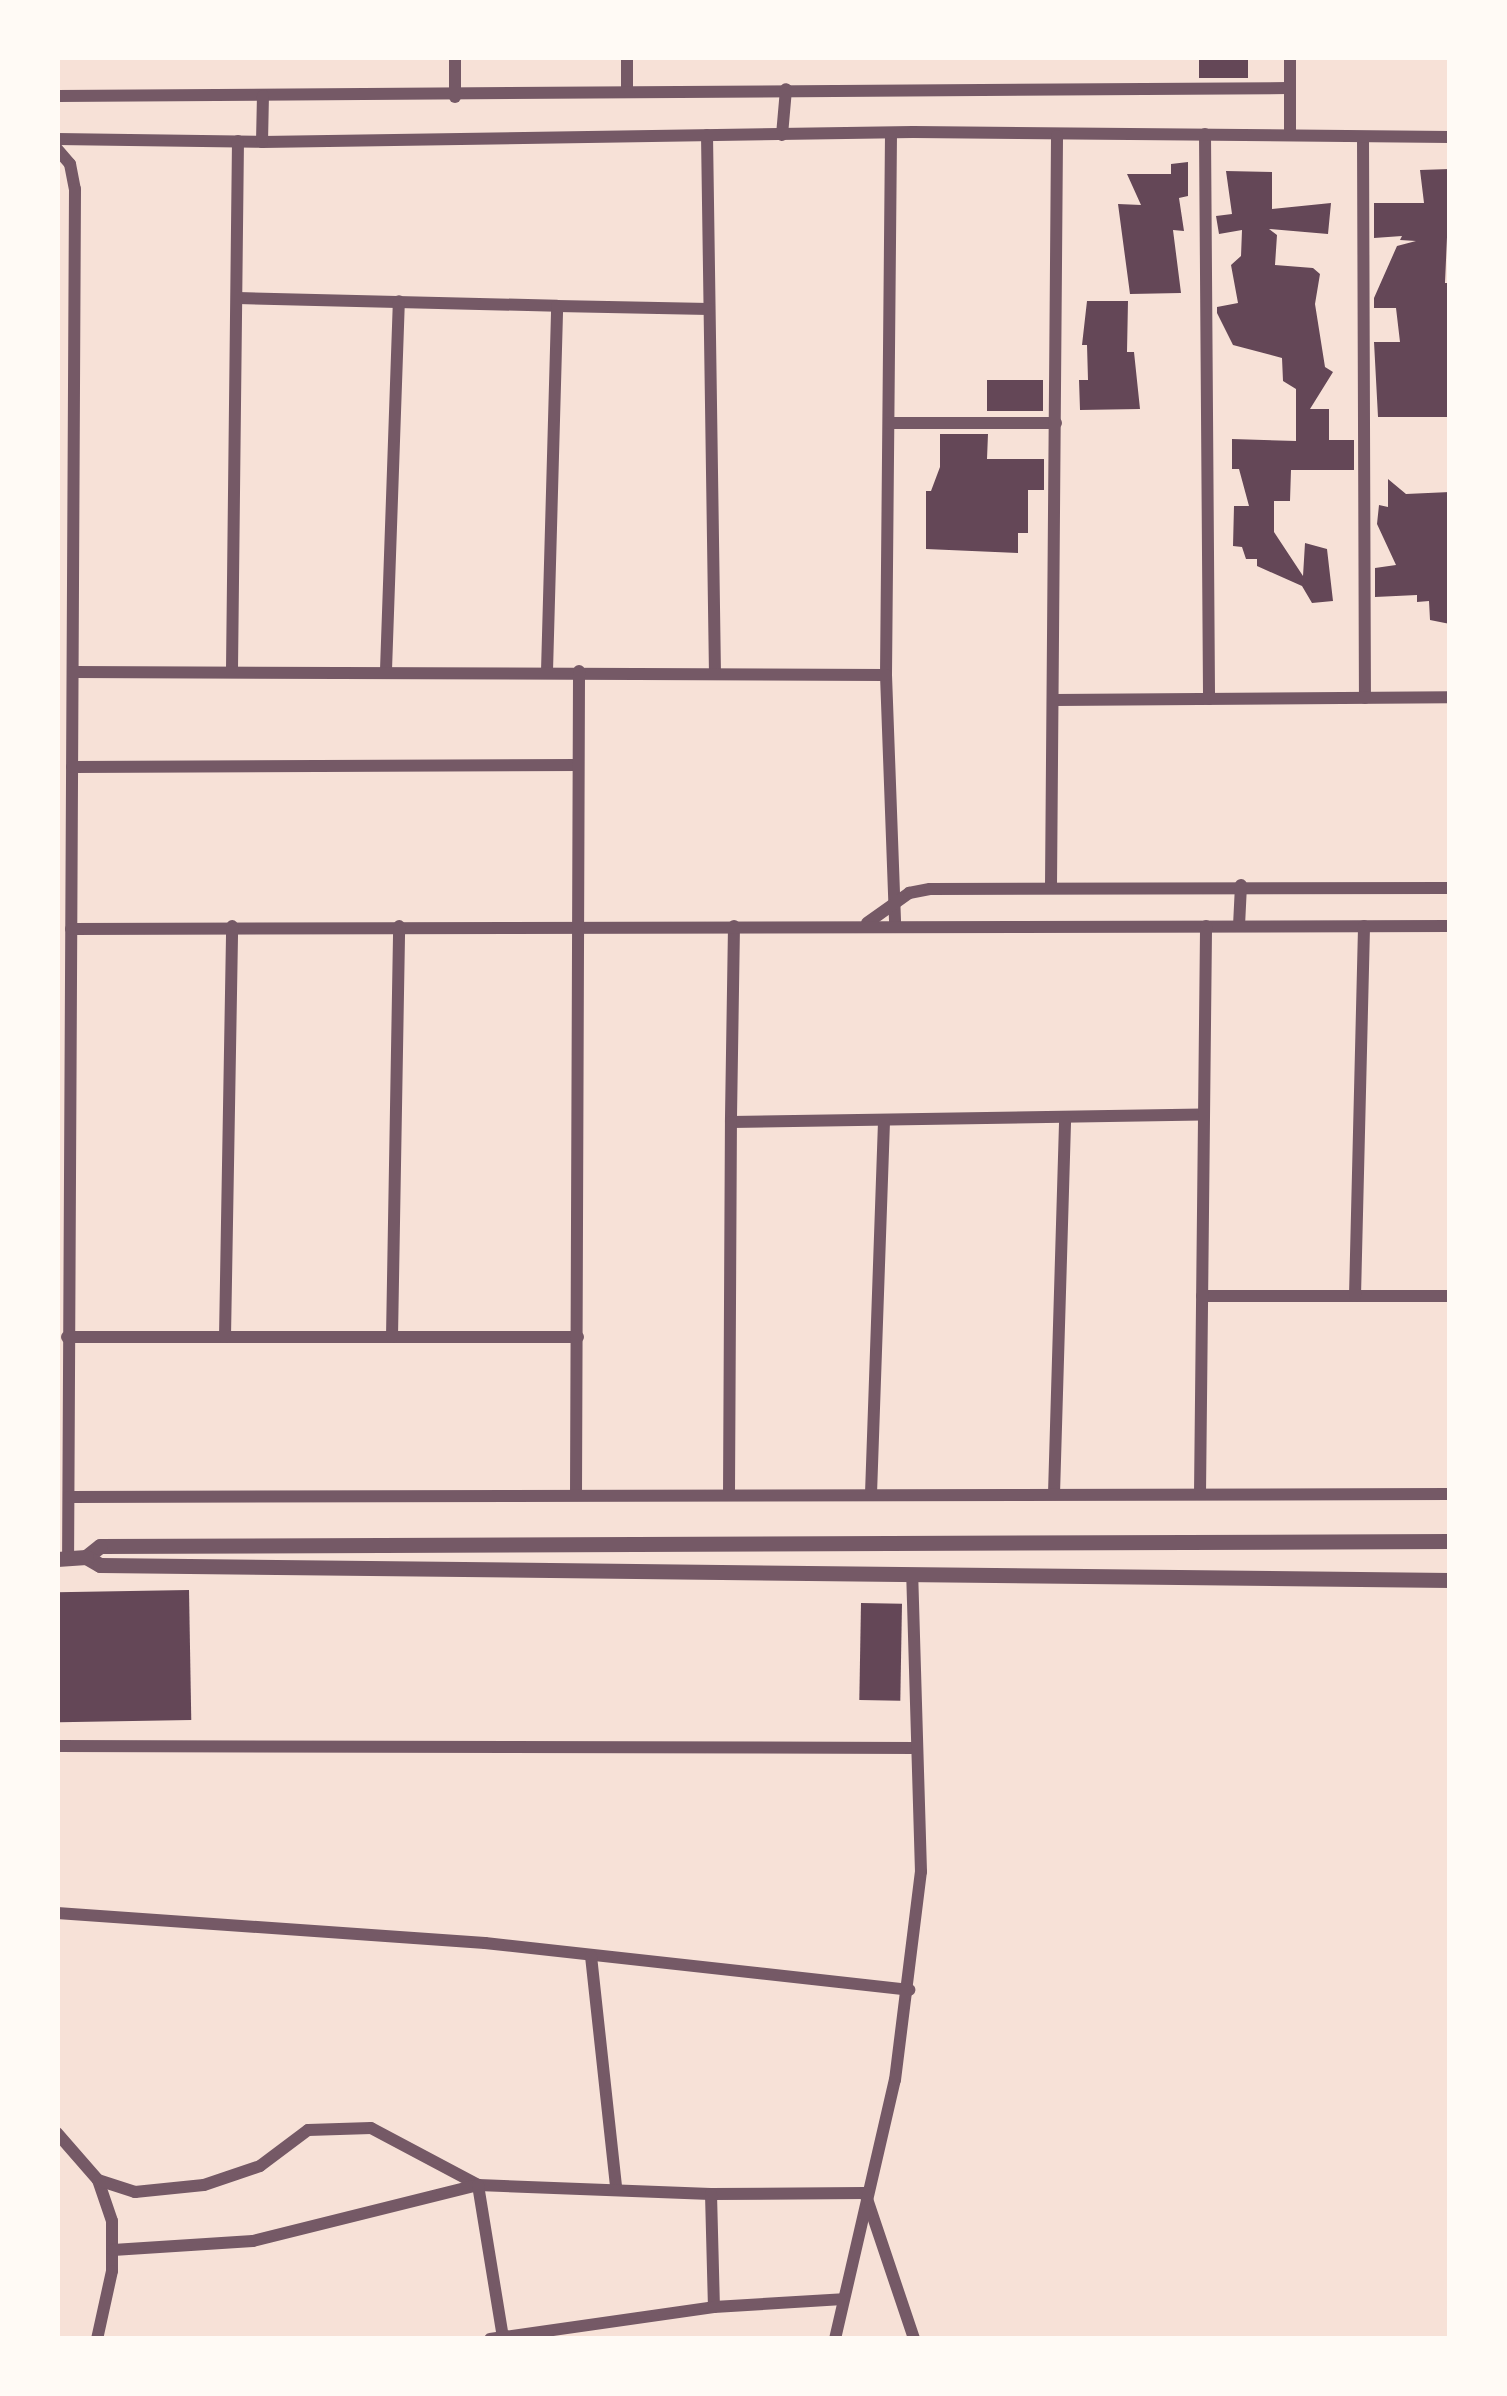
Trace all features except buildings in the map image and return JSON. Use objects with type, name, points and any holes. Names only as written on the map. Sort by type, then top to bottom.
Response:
[{"type":"street","points":[[454,57],[454,97]]},
{"type":"street","points":[[627,90],[628,57]]},
{"type":"street","points":[[1290,57],[1290,134]]},
{"type":"street","points":[[57,96],[1288,88]]},
{"type":"street","points":[[782,135],[786,89]]},
{"type":"street","points":[[262,142],[263,96]]},
{"type":"street","points":[[890,134],[886,675],[895,924]]},
{"type":"street","points":[[57,139],[262,142],[890,134],[1450,137]]},
{"type":"street","points":[[1205,134],[1209,699]]},
{"type":"street","points":[[706,135],[715,672]]},
{"type":"street","points":[[1051,886],[1058,136]]},
{"type":"street","points":[[1363,137],[1365,698]]},
{"type":"street","points":[[232,669],[238,141]]},
{"type":"street","points":[[57,149],[74,175],[69,1496],[62,1558],[86,1557],[100,1565],[1450,1580]]},
{"type":"street","points":[[238,298],[709,309]]},
{"type":"street","points":[[386,670],[398,302]]},
{"type":"street","points":[[547,671],[557,306]]},
{"type":"street","points":[[889,423],[1056,423]]},
{"type":"street","points":[[576,1495],[580,671]]},
{"type":"street","points":[[73,672],[886,675]]},
{"type":"street","points":[[1054,700],[1450,697]]},
{"type":"street","points":[[72,767],[578,765]]},
{"type":"street","points":[[866,924],[894,901],[930,889],[1241,884],[1450,888]]},
{"type":"street","points":[[1239,926],[1241,884]]},
{"type":"street","points":[[225,1337],[232,926]]},
{"type":"street","points":[[392,1337],[400,926]]},
{"type":"street","points":[[729,1494],[734,926]]},
{"type":"street","points":[[1200,1494],[1206,926]]},
{"type":"street","points":[[1355,1296],[1364,926]]},
{"type":"street","points":[[71,928],[1450,926]]},
{"type":"street","points":[[731,1122],[1202,1115]]},
{"type":"street","points":[[1054,1494],[1065,1117]]},
{"type":"street","points":[[871,1494],[884,1120]]},
{"type":"street","points":[[1202,1296],[1450,1296]]},
{"type":"street","points":[[68,1337],[578,1337]]},
{"type":"street","points":[[69,1496],[1450,1494]]},
{"type":"street","points":[[86,1557],[100,1546],[1450,1541]]},
{"type":"street","points":[[835,2339],[865,2193],[895,2080],[921,1872],[912,1577]]},
{"type":"street","points":[[57,1746],[916,1748]]},
{"type":"street","points":[[57,1913],[591,1956],[909,1990]]},
{"type":"street","points":[[591,1956],[616,2188]]},
{"type":"street","points":[[98,2180],[135,2192],[204,2185],[260,2166],[308,2130],[371,2128],[478,2185]]},
{"type":"street","points":[[57,2133],[98,2180],[109,2207],[113,2249],[97,2339]]},
{"type":"street","points":[[113,2249],[253,2241],[478,2185],[711,2194],[865,2193]]},
{"type":"street","points":[[478,2185],[496,2338],[714,2307],[843,2299]]},
{"type":"street","points":[[865,2193],[914,2339]]},
{"type":"street","points":[[711,2194],[714,2307]]}]
